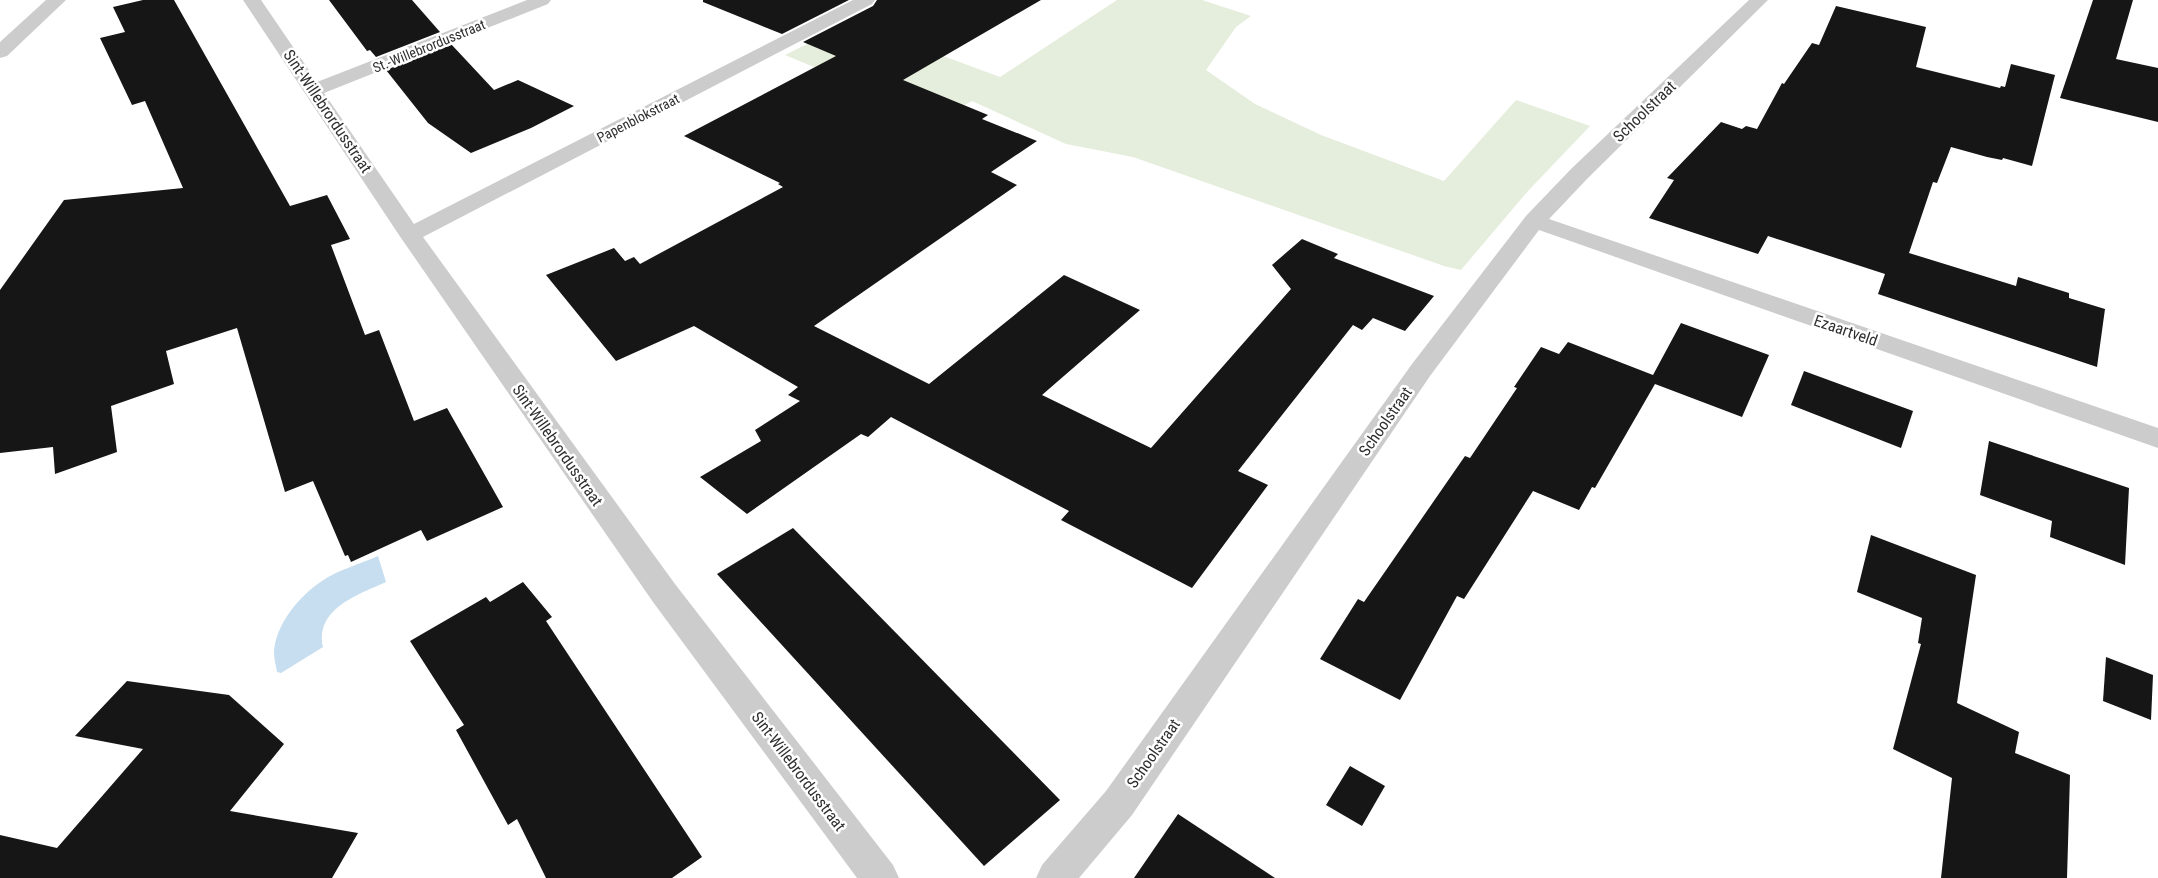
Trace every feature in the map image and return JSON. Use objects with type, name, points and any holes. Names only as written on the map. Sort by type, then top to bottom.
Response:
[{"type":"street","points":[[0,52],[57,0]]},
{"type":"street","name":"Sint-Willebrordusstraat","points":[[252,0],[410,235],[664,593],[880,878]]},
{"type":"street","name":"St.-Willebrordusstraat","points":[[314,90],[542,0]]},
{"type":"street","name":"Papenblokstraat","points":[[410,235],[866,0]]},
{"type":"street","name":"Schoolstraat","points":[[1055,878],[1118,803],[1421,370],[1534,221],[1579,174],[1759,0]]},
{"type":"street","name":"Ezaartveld","points":[[1534,221],[2158,438]]},
{"type":"green space","points":[[1117,0],[1202,0],[1251,16],[1236,27],[1206,70],[1255,104],[1321,135],[1444,181],[1516,100],[1590,126],[1528,191],[1461,270],[1444,266],[1133,157],[1066,144],[972,101],[939,119],[785,55],[851,22],[1000,77]]},
{"type":"water","points":[[378,556],[386,582],[351,598],[341,605],[325,623],[322,634],[323,647],[281,673],[277,672],[274,655],[275,642],[284,622],[297,603],[313,587],[328,577]]},
{"type":"building","points":[[143,0],[174,0],[290,206],[327,195],[350,239],[331,245],[365,335],[379,330],[414,421],[447,408],[503,507],[427,541],[421,530],[351,562],[348,555],[345,556],[313,481],[285,492],[237,328],[166,351],[174,384],[111,406],[117,452],[55,474],[53,447],[0,453],[0,290],[64,200],[183,188],[145,101],[132,105],[100,38],[125,32],[113,7]]},
{"type":"building","points":[[329,0],[412,0],[440,32],[376,57],[370,50],[367,51]]},
{"type":"building","points":[[703,0],[849,0],[782,34],[703,2]]},
{"type":"building","points":[[877,0],[1041,0],[903,80],[988,115],[982,119],[1037,141],[991,172],[1017,185],[814,326],[929,384],[1064,275],[1140,310],[1042,395],[1151,448],[1291,289],[1272,265],[1302,239],[1338,254],[1334,258],[1434,296],[1405,331],[1373,318],[1362,330],[1353,325],[1238,471],[1268,485],[1192,588],[1061,520],[1069,511],[891,417],[868,437],[861,434],[747,514],[700,477],[761,441],[755,430],[800,401],[788,395],[798,387],[694,326],[616,361],[546,275],[614,248],[625,261],[634,257],[640,264],[783,187],[778,184],[780,183],[684,136],[836,56],[803,42],[873,6]]},
{"type":"building","points":[[2093,0],[2133,0],[2116,59],[2158,68],[2158,122],[2060,98]]},
{"type":"building","points":[[1836,6],[1926,27],[1916,67],[2000,88],[2001,86],[2005,87],[2011,64],[2055,75],[2032,166],[2003,158],[2002,160],[1987,157],[1951,147],[1937,183],[1933,182],[1909,253],[2016,286],[2018,277],[2069,293],[2069,298],[2105,309],[2097,367],[1878,294],[1885,274],[1768,236],[1758,254],[1649,218],[1674,180],[1667,178],[1721,122],[1742,129],[1746,126],[1757,129],[1782,83],[1784,84],[1812,43],[1819,45]]},
{"type":"building","points":[[451,44],[494,90],[518,80],[574,106],[531,128],[471,153],[428,123],[386,70]]},
{"type":"building","points":[[1681,323],[1769,355],[1742,417],[1655,384],[1595,488],[1592,487],[1579,510],[1533,491],[1464,599],[1457,596],[1400,700],[1320,659],[1358,599],[1364,602],[1465,456],[1470,458],[1517,388],[1514,387],[1541,347],[1559,354],[1568,342],[1653,375]]},
{"type":"building","points":[[1804,371],[1913,411],[1901,448],[1791,405]]},
{"type":"building","points":[[1989,441],[2129,488],[2125,565],[2050,537],[2052,521],[1980,495]]},
{"type":"building","points":[[793,528],[1060,800],[984,866],[717,574]]},
{"type":"building","points":[[1871,535],[1976,575],[1957,703],[2019,732],[2015,753],[2070,775],[2067,878],[1941,878],[1952,778],[1893,749],[1921,644],[1918,643],[1922,618],[1857,592]]},
{"type":"building","points":[[523,582],[552,617],[546,621],[702,857],[672,878],[546,878],[517,819],[508,825],[456,730],[464,725],[410,641],[486,597],[490,602]]},
{"type":"building","points":[[2106,657],[2153,675],[2151,720],[2103,701]]},
{"type":"building","points":[[127,681],[229,695],[284,744],[230,811],[358,833],[332,878],[0,878],[0,835],[57,848],[143,749],[75,736]]},
{"type":"building","points":[[1350,766],[1385,786],[1362,826],[1326,805]]},
{"type":"building","points":[[1178,814],[1275,878],[1134,878]]}]
